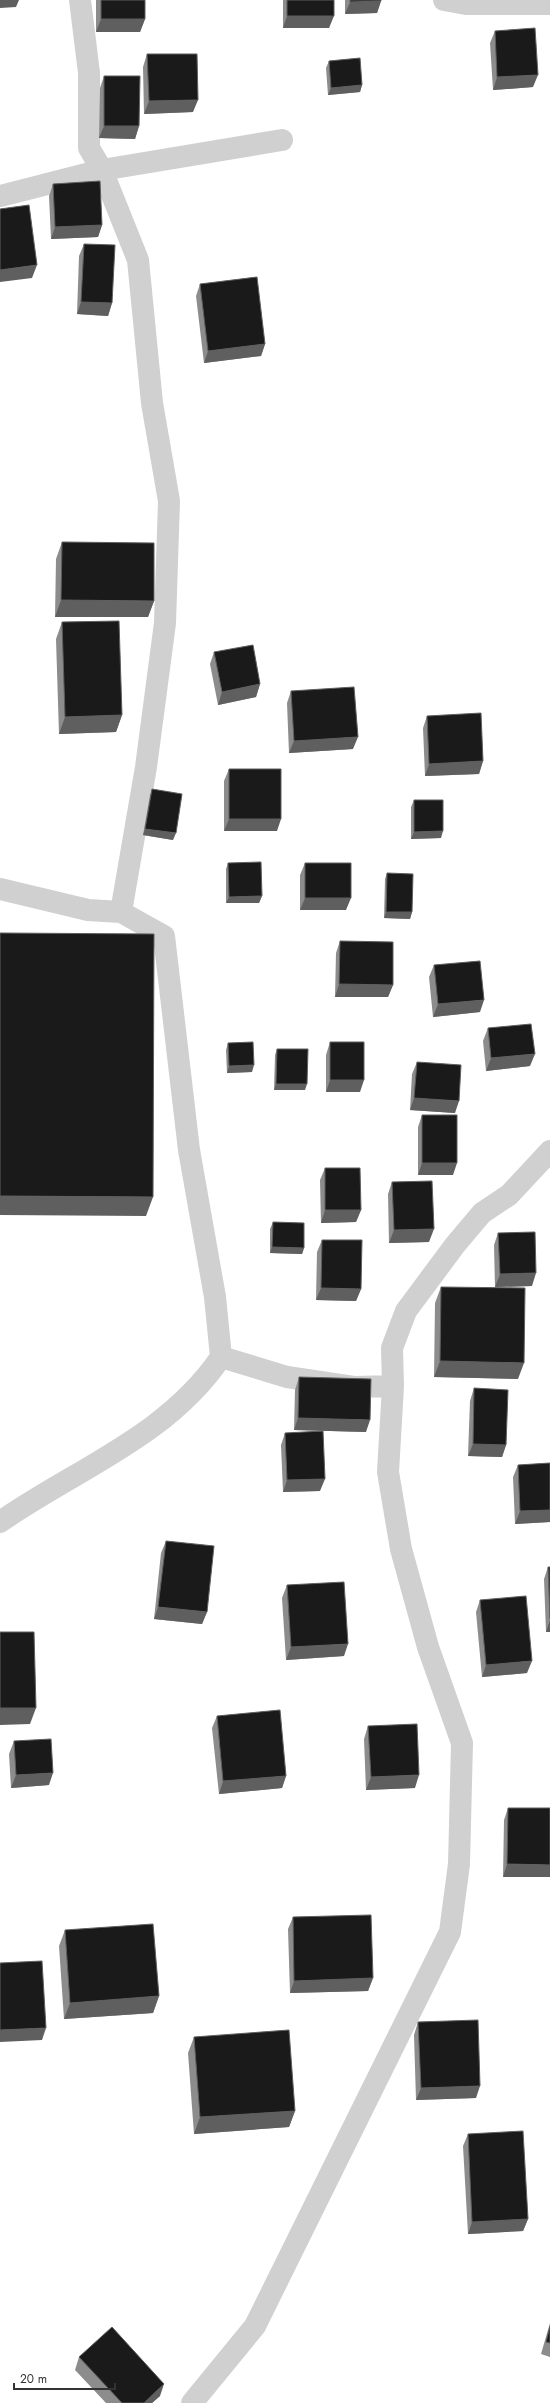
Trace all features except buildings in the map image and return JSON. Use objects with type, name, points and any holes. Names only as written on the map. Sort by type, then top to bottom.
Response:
[{"type":"street","points":[[80,0],[89,73],[89,148],[102,170],[138,260],[152,403],[169,501],[166,623],[146,767],[120,912]]},
{"type":"street","points":[[444,0],[466,4],[550,4]]},
{"type":"street","points":[[0,196],[102,170],[282,140]]},
{"type":"street","points":[[0,889],[88,910],[120,912],[164,936],[189,1150],[215,1297],[221,1357],[207,1378],[172,1411],[134,1441],[32,1500],[0,1522]]},
{"type":"street","points":[[192,2403],[255,2326],[450,1932],[459,1864],[462,1743],[428,1647],[401,1549],[388,1472],[393,1386],[392,1348],[406,1311],[482,1213],[509,1195],[550,1151]]},
{"type":"street","points":[[221,1357],[287,1377],[354,1387],[393,1386]]}]
